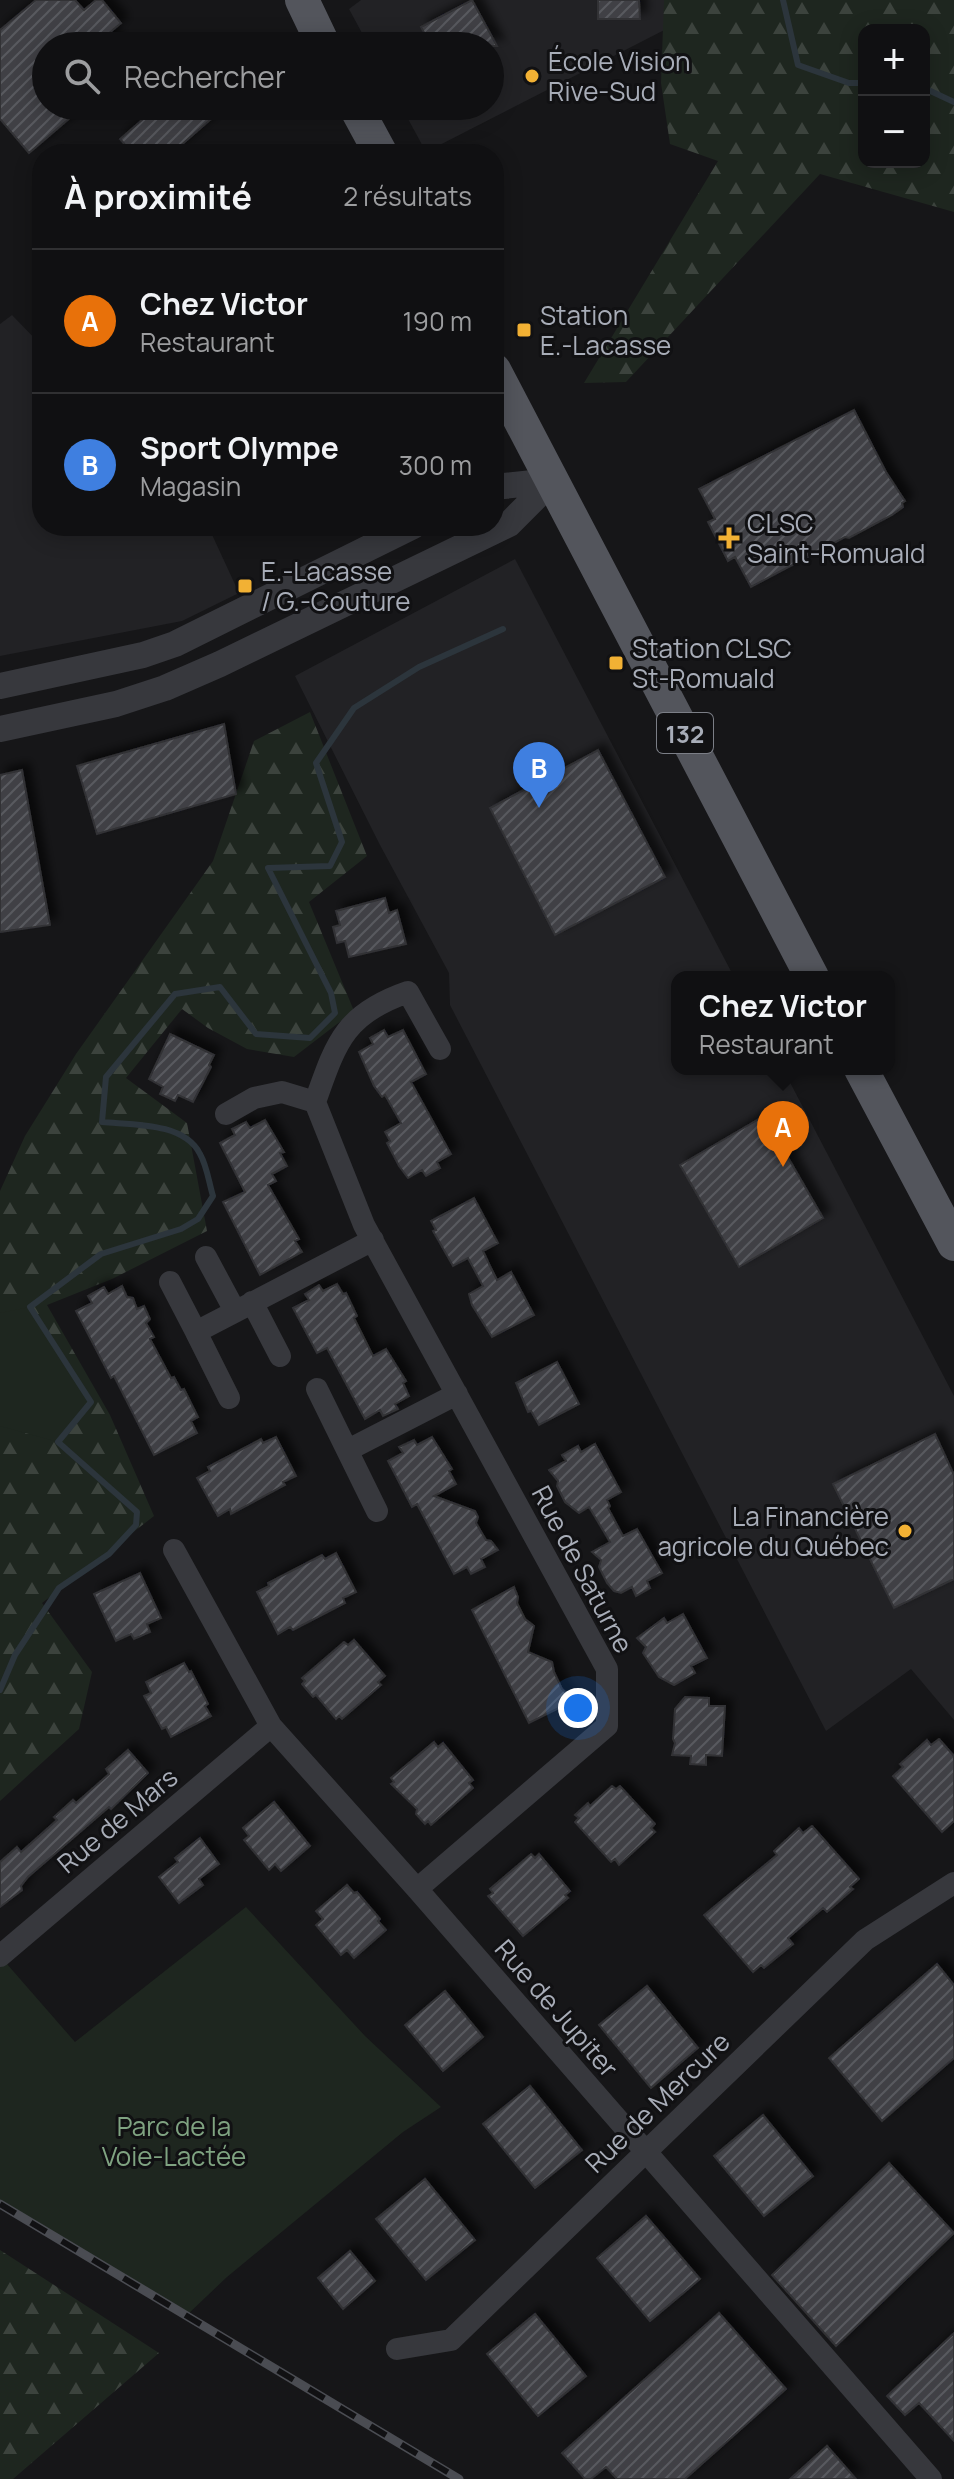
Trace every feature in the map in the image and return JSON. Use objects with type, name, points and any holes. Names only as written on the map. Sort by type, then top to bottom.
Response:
[{"type":"main road","points":[[302,0],[317,32]]},
{"type":"main road","points":[[363,120],[376,144]]},
{"type":"main road","name":"132","points":[[504,389],[809,971]]},
{"type":"main road","points":[[864,1075],[954,1244]]},
{"type":"street","points":[[504,486],[552,481]]},
{"type":"street","points":[[504,526],[552,481]]},
{"type":"street","points":[[0,686],[143,655],[175,644],[393,536]]},
{"type":"street","points":[[0,729],[116,704],[165,688],[484,536]]},
{"type":"street","points":[[226,1114],[254,1098],[282,1092],[315,1102],[334,1047],[354,1021],[391,998],[408,992],[440,1049]]},
{"type":"street","name":"Rue de Saturne","points":[[315,1102],[368,1232],[607,1669],[607,1726],[417,1889]]},
{"type":"street","points":[[196,1332],[244,1307],[368,1232]]},
{"type":"street","points":[[206,1257],[280,1356]]},
{"type":"street","points":[[170,1282],[229,1398]]},
{"type":"street","points":[[317,1389],[377,1511]]},
{"type":"street","points":[[348,1450],[457,1394]]},
{"type":"street","name":"Rue de Jupiter","points":[[174,1550],[271,1726],[931,2479]]},
{"type":"street","name":"Rue de Mars","points":[[0,1956],[271,1726]]},
{"type":"street","name":"Rue de Mercure","points":[[397,2349],[451,2340],[865,1940],[954,1883]]},
{"type":"shaded area","name":"École Vision Rive-Sud","points":[[361,0],[676,0],[678,23],[504,112],[504,32],[361,32],[349,9]]},
{"type":"shaded area","name":"École Vision Rive-Sud","points":[[409,120],[489,120],[442,144],[422,144]]},
{"type":"shaded area","points":[[12,315],[32,336],[32,536],[213,536],[239,593],[182,621],[0,656],[0,324]]},
{"type":"shaded area","points":[[515,559],[731,971],[671,971],[671,1075],[786,1075],[954,1396],[954,1720],[911,1669],[826,1731],[450,1005],[449,973],[295,676]]},
{"type":"green space","points":[[664,0],[954,0],[954,212],[820,174],[626,382],[584,383],[718,161],[670,144],[661,83]]},
{"type":"green space","points":[[310,712],[367,856],[309,902],[354,1011],[294,1057],[247,1049],[208,1028],[182,1009],[126,1078],[187,1123],[207,1231],[112,1279],[47,1305],[110,1415],[154,1516],[42,1603],[92,1672],[79,1729],[0,1801],[0,1191],[25,1136],[76,1054],[213,861],[254,741]]},
{"type":"green space","points":[[30,1307],[91,1402],[58,1442],[0,1426],[0,1313]]},
{"type":"green space","name":"Parc de la Voie-Lactée","points":[[246,1907],[365,2036],[441,2107],[403,2132],[227,2277],[186,2316],[0,2204],[0,1956],[75,2042]]},
{"type":"green space","points":[[0,2250],[159,2353],[13,2479],[0,2479]]},
{"type":"building","points":[[36,0],[75,0],[84,10],[96,0],[102,0],[121,23],[110,32],[32,32],[32,120],[68,120],[40,144],[32,144],[29,153],[0,119],[0,30]]},
{"type":"building","points":[[472,0],[489,32],[424,32],[421,27]]},
{"type":"building","points":[[598,0],[639,0],[640,19],[598,19]]},
{"type":"building","points":[[142,120],[210,120],[182,144],[124,144],[120,139]]},
{"type":"building","points":[[854,410],[905,501],[903,507],[751,587],[735,557],[728,561],[708,522],[715,519],[699,489]]},
{"type":"building","points":[[224,724],[236,794],[97,834],[77,766]]},
{"type":"building","points":[[598,750],[665,877],[555,935],[490,808]]},
{"type":"building","points":[[22,770],[50,925],[0,932],[0,775]]},
{"type":"building","points":[[385,898],[389,913],[397,910],[406,944],[349,957],[345,941],[337,943],[333,927],[340,925],[336,911]]},
{"type":"building","points":[[384,1030],[388,1037],[403,1030],[426,1074],[411,1082],[451,1154],[437,1162],[440,1168],[426,1176],[422,1170],[408,1178],[399,1166],[385,1132],[401,1123],[385,1095],[382,1097],[374,1086],[359,1052],[373,1044],[370,1038]]},
{"type":"building","points":[[170,1034],[214,1055],[193,1102],[178,1095],[175,1101],[160,1094],[163,1087],[149,1079]]},
{"type":"building","points":[[764,1116],[823,1218],[739,1267],[680,1165]]},
{"type":"building","points":[[265,1120],[284,1152],[280,1153],[287,1166],[272,1174],[276,1181],[268,1185],[299,1239],[295,1241],[302,1252],[260,1275],[223,1202],[245,1192],[220,1143],[235,1135],[232,1129],[246,1122],[250,1128]]},
{"type":"building","points":[[474,1198],[498,1243],[483,1251],[497,1280],[511,1272],[534,1315],[492,1337],[472,1305],[469,1294],[483,1286],[468,1258],[453,1266],[433,1231],[436,1230],[431,1221]]},
{"type":"building","points":[[337,1284],[343,1294],[346,1293],[357,1316],[354,1318],[373,1356],[386,1349],[406,1381],[403,1383],[409,1396],[395,1404],[398,1409],[383,1416],[380,1410],[365,1419],[327,1348],[317,1353],[293,1308],[309,1300],[305,1294],[319,1285],[323,1291]]},
{"type":"building","points":[[122,1286],[127,1297],[133,1298],[137,1309],[144,1306],[150,1319],[146,1323],[154,1337],[150,1339],[171,1378],[174,1377],[181,1390],[184,1389],[198,1417],[191,1421],[197,1433],[154,1455],[114,1376],[111,1378],[76,1311],[92,1303],[88,1296],[104,1287],[108,1294]]},
{"type":"building","points":[[557,1362],[579,1404],[539,1425],[531,1411],[528,1412],[516,1383]]},
{"type":"building","name":"La Financière agricole du Québec","points":[[935,1434],[954,1475],[954,1579],[894,1608],[833,1484]]},
{"type":"building","points":[[276,1437],[296,1476],[231,1514],[230,1509],[218,1516],[197,1478],[210,1471],[208,1467],[261,1439],[263,1443]]},
{"type":"building","points":[[432,1437],[452,1469],[449,1471],[456,1484],[434,1496],[475,1511],[478,1517],[476,1523],[486,1540],[491,1541],[498,1550],[481,1559],[485,1567],[471,1574],[467,1567],[454,1574],[417,1504],[412,1507],[388,1461],[403,1453],[399,1447],[414,1440],[417,1445]]},
{"type":"building","points":[[595,1444],[621,1492],[607,1500],[608,1508],[623,1536],[637,1529],[662,1573],[647,1581],[650,1588],[636,1596],[632,1587],[621,1593],[614,1591],[607,1583],[599,1567],[601,1560],[592,1552],[610,1542],[589,1507],[579,1513],[565,1502],[557,1486],[558,1481],[549,1470],[566,1461],[562,1455],[578,1446],[581,1452]]},
{"type":"building","points":[[336,1553],[356,1592],[343,1598],[345,1603],[293,1630],[290,1627],[278,1634],[257,1592],[322,1555],[325,1559]]},
{"type":"building","points":[[140,1573],[161,1618],[147,1624],[150,1632],[134,1639],[131,1634],[116,1641],[94,1594]]},
{"type":"building","points":[[514,1587],[525,1619],[534,1626],[528,1652],[552,1662],[562,1689],[570,1696],[569,1703],[529,1723],[472,1610]]},
{"type":"building","points":[[683,1614],[707,1658],[691,1666],[695,1673],[674,1685],[659,1677],[643,1653],[646,1647],[637,1638],[664,1618],[667,1623]]},
{"type":"building","points":[[354,1640],[385,1676],[378,1682],[381,1685],[342,1719],[339,1716],[336,1719],[302,1684],[305,1681],[302,1678],[344,1642],[348,1645]]},
{"type":"building","points":[[184,1663],[208,1704],[205,1706],[211,1716],[171,1737],[166,1727],[162,1729],[144,1696],[151,1693],[146,1682]]},
{"type":"building","points":[[685,1697],[709,1698],[709,1706],[725,1706],[722,1756],[706,1755],[706,1765],[690,1764],[691,1756],[672,1755],[675,1709]]},
{"type":"building","points":[[939,1739],[954,1756],[954,1821],[942,1832],[893,1776],[903,1767],[900,1764],[927,1740],[931,1745]]},
{"type":"building","points":[[434,1742],[438,1747],[443,1743],[473,1780],[469,1783],[473,1788],[431,1825],[428,1821],[425,1824],[416,1814],[417,1809],[391,1784],[394,1782],[391,1778]]},
{"type":"building","points":[[128,1750],[148,1773],[111,1809],[109,1807],[28,1877],[21,1886],[22,1890],[0,1907],[0,1862],[17,1847],[21,1852],[57,1820],[54,1817],[73,1800],[76,1803],[109,1774],[106,1769]]},
{"type":"building","points":[[612,1786],[616,1789],[620,1786],[655,1824],[651,1828],[655,1832],[619,1865],[615,1859],[611,1862],[575,1822],[579,1818],[575,1815]]},
{"type":"building","points":[[274,1802],[310,1846],[281,1871],[275,1864],[269,1870],[244,1840],[249,1836],[243,1828]]},
{"type":"building","points":[[812,1826],[859,1879],[850,1887],[853,1889],[827,1912],[823,1908],[788,1938],[793,1944],[764,1968],[761,1965],[753,1972],[704,1915],[777,1855],[774,1851],[799,1828],[803,1833]]},
{"type":"building","points":[[200,1838],[219,1864],[199,1879],[203,1885],[179,1903],[159,1877],[178,1862],[175,1858]]},
{"type":"building","points":[[531,1854],[535,1858],[539,1854],[570,1891],[565,1895],[568,1898],[523,1936],[488,1896],[493,1893],[490,1889]]},
{"type":"building","points":[[347,1885],[354,1893],[357,1892],[386,1930],[354,1958],[347,1950],[341,1955],[316,1925],[323,1919],[316,1911]]},
{"type":"building","points":[[937,1964],[954,1985],[954,2058],[882,2121],[829,2058]]},
{"type":"building","points":[[647,1986],[698,2048],[651,2088],[599,2025]]},
{"type":"building","points":[[445,1991],[483,2037],[443,2071],[405,2025]]},
{"type":"building","points":[[530,2086],[582,2150],[535,2188],[483,2124]]},
{"type":"building","points":[[763,2115],[813,2176],[764,2216],[714,2156]]},
{"type":"building","points":[[889,2163],[954,2233],[836,2346],[772,2275]]},
{"type":"building","points":[[425,2179],[475,2240],[426,2280],[376,2219]]},
{"type":"building","points":[[646,2216],[700,2279],[650,2321],[597,2258]]},
{"type":"building","points":[[350,2251],[375,2281],[343,2309],[318,2278]]},
{"type":"building","points":[[719,2313],[786,2389],[685,2479],[617,2479],[606,2467],[591,2479],[585,2479],[562,2453]]},
{"type":"building","points":[[535,2314],[586,2376],[538,2416],[487,2354]]},
{"type":"building","points":[[954,2333],[954,2441],[919,2403],[905,2415],[887,2396]]},
{"type":"building","points":[[827,2446],[856,2479],[790,2479]]},
{"type":"waterway","points":[[783,0],[798,65],[849,83],[858,83]]},
{"type":"waterway","points":[[930,91],[954,102]]},
{"type":"waterway","points":[[0,1690],[15,1655],[59,1588],[109,1554],[136,1525],[137,1512],[58,1442],[91,1402],[30,1307],[101,1254],[181,1229],[198,1219],[213,1196],[200,1154],[182,1136],[156,1127],[102,1122],[106,1077],[175,994],[220,987],[256,1034],[310,1038],[335,1013],[331,993],[268,868],[330,866],[342,842],[316,763],[354,708],[419,667],[503,629]]},
{"type":"railway","points":[[0,2204],[459,2479]]},
{"type":"place","name":"École Vision Rive-Sud","points":[[532,76]]},
{"type":"place","name":"Station E.-Lacasse","points":[[524,330]]},
{"type":"place","name":"CLSC Saint-Romuald","points":[[729,538]]},
{"type":"place","name":"E.-Lacasse / G.-Couture","points":[[245,586]]},
{"type":"place","name":"Station CLSC St-Romuald","points":[[616,663]]},
{"type":"place","name":"Sport Olympe","points":[[539,808]]},
{"type":"place","name":"Chez Victor","points":[[783,1167]]},
{"type":"place","name":"La Financière agricole du Québec","points":[[905,1531]]}]
